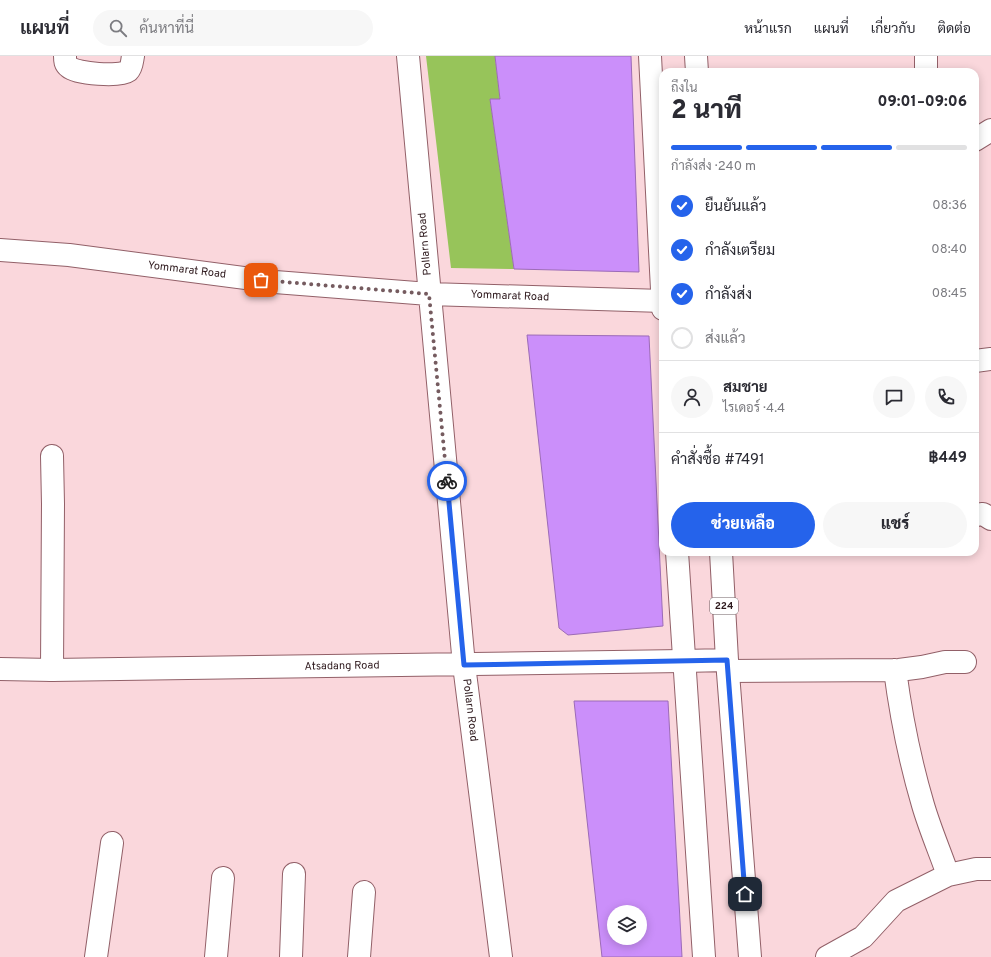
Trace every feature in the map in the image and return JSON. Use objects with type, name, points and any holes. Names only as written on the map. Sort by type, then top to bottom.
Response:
[{"type":"street","points":[[65,56],[66,65],[71,69],[98,74],[127,72],[132,64],[133,56]]},
{"type":"street","name":"Pollarn Road","points":[[408,56],[464,665],[501,957]]},
{"type":"street","points":[[650,56],[659,226]]},
{"type":"street","points":[[696,56],[697,68]]},
{"type":"street","points":[[926,56],[926,68]]},
{"type":"street","points":[[979,138],[991,130]]},
{"type":"street","name":"Yommarat Road","points":[[0,250],[69,255],[275,282],[429,294],[659,301]]},
{"type":"street","points":[[979,360],[991,359]]},
{"type":"street","points":[[52,456],[52,670]]},
{"type":"street","points":[[979,514],[983,514],[991,518]]},
{"type":"street","points":[[677,556],[683,661],[704,957]]},
{"type":"street","name":"224","points":[[721,556],[727,666],[750,957]]},
{"type":"street","name":"Atsadang Road","points":[[0,669],[52,670],[683,661],[727,666],[895,670],[922,667],[945,662],[965,662]]},
{"type":"street","points":[[895,670],[907,740],[918,784],[948,875]]},
{"type":"street","points":[[96,957],[112,842]]},
{"type":"street","points":[[826,957],[863,937],[896,901],[948,875],[991,869]]},
{"type":"street","points":[[291,957],[294,874]]},
{"type":"street","points":[[216,957],[223,878]]},
{"type":"street","points":[[359,957],[364,892]]},
{"type":"green space","points":[[426,56],[495,56],[500,99],[490,99],[514,269],[451,268]]},
{"type":"shaded area","points":[[495,56],[631,56],[639,272],[514,269],[490,99],[500,99]]},
{"type":"shaded area","points":[[527,335],[649,336],[663,626],[568,635],[559,628]]},
{"type":"shaded area","points":[[574,701],[668,701],[682,957],[602,957]]},
{"type":"way so far","points":[[261,280],[429,294],[447,481]]},
{"type":"route","points":[[447,481],[464,665],[727,660],[745,894]]}]
